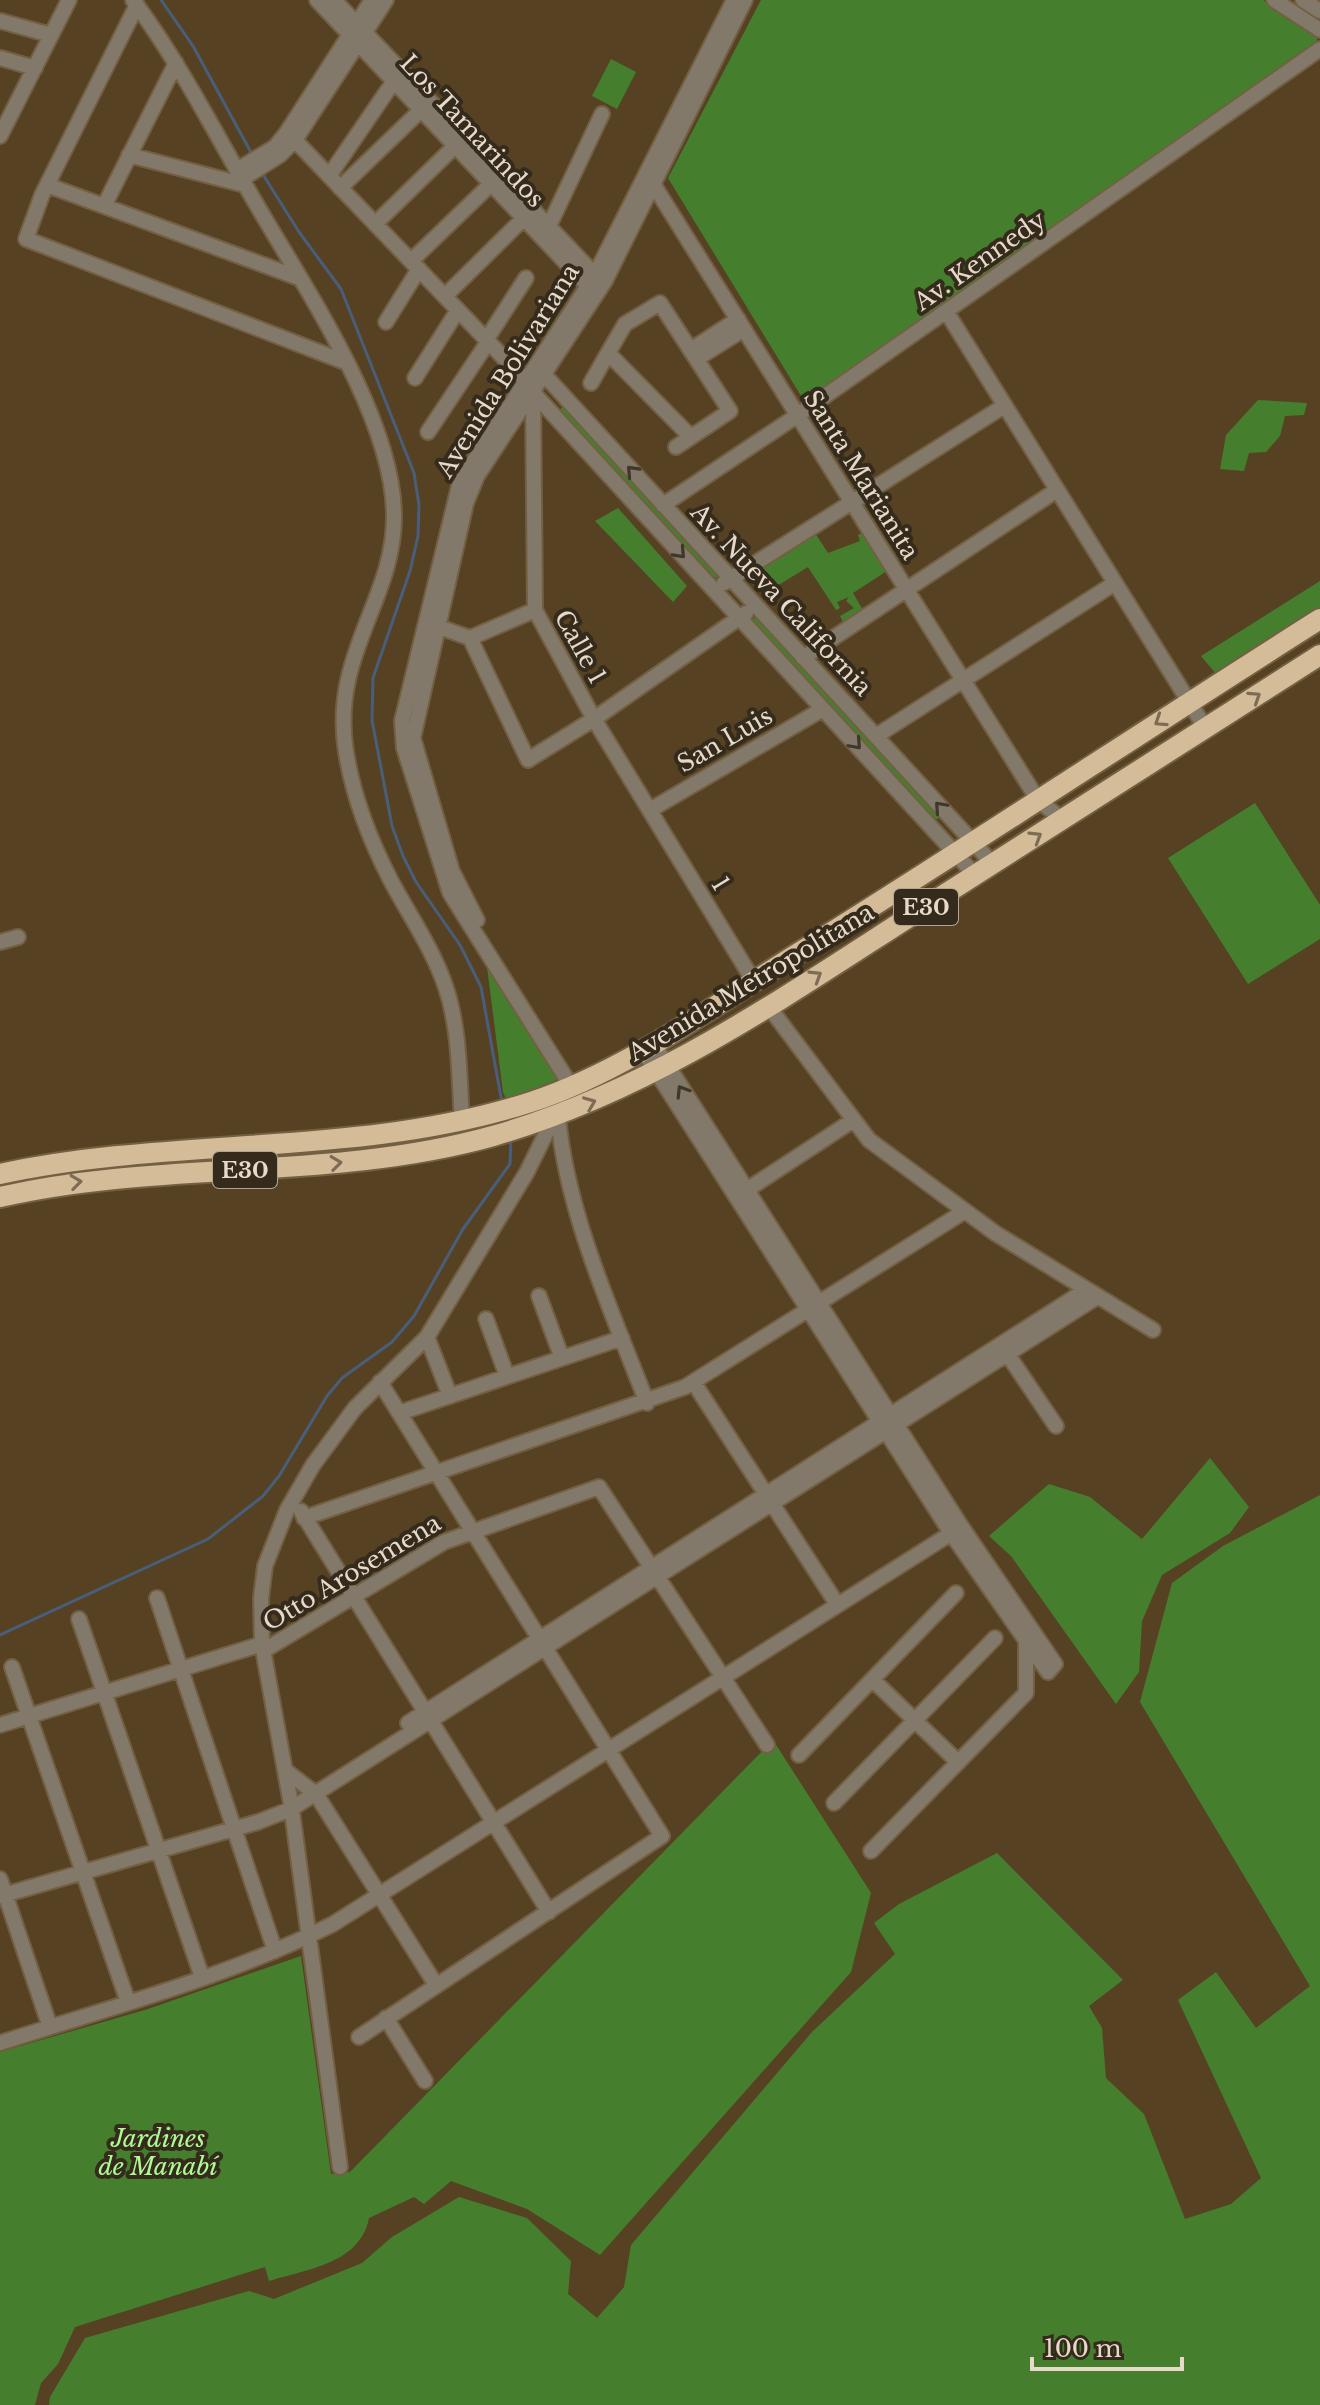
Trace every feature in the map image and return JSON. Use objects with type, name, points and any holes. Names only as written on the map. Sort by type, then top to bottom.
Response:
[{"type":"highway","name":"E30","points":[[0,1174],[49,1164],[173,1163],[419,1130],[484,1116],[575,1084],[648,1047],[965,849],[1320,619]]},
{"type":"highway","name":"Avenida Metropolitana","points":[[0,1197],[173,1163],[346,1162],[489,1137],[556,1116],[661,1070],[769,1007],[1320,655]]},
{"type":"street","points":[[0,136],[4,119],[35,68],[69,0]]},
{"type":"street","name":"Los Tamarindos","points":[[317,0],[357,34],[549,226],[596,284]]},
{"type":"street","name":"Los Tamarindos","points":[[334,0],[394,81],[524,218],[596,284]]},
{"type":"street","points":[[357,34],[372,0]]},
{"type":"street","points":[[129,155],[241,178],[278,151],[291,136],[357,34],[386,0]]},
{"type":"street","name":"Avenida Bolivariana","points":[[650,179],[734,0]]},
{"type":"street","name":"Avenida Bolivariana","points":[[575,1084],[470,910],[452,871],[413,738],[430,623],[460,482],[540,370],[596,284],[745,0]]},
{"type":"street","points":[[1274,0],[1320,30]]},
{"type":"street","points":[[1303,0],[1320,11]]},
{"type":"street","points":[[345,362],[26,239],[47,185],[135,3],[176,63],[299,278],[345,362],[380,445],[394,515],[386,562],[348,671],[343,714],[346,754],[358,800],[379,855],[446,987],[455,1028],[462,1121]]},
{"type":"street","points":[[0,21],[51,35]]},
{"type":"street","name":"Av. Kennedy","points":[[663,505],[798,415],[1320,49]]},
{"type":"street","points":[[0,58],[35,68]]},
{"type":"street","points":[[104,206],[176,63]]},
{"type":"street","points":[[329,176],[394,81]]},
{"type":"street","points":[[340,188],[421,110]]},
{"type":"street","points":[[549,226],[602,114]]},
{"type":"street","name":"Av. Nueva California","points":[[291,136],[487,341],[823,709],[984,870]]},
{"type":"street","points":[[375,224],[455,146]]},
{"type":"street","name":"Santa Marianita","points":[[650,179],[1038,800],[1063,820]]},
{"type":"street","points":[[386,322],[415,265],[491,184]]},
{"type":"street","points":[[47,185],[299,278]]},
{"type":"street","points":[[445,296],[524,218]]},
{"type":"street","points":[[428,432],[526,278]]},
{"type":"street","points":[[591,383],[625,324],[660,303],[730,411],[676,447]]},
{"type":"street","points":[[415,378],[458,310]]},
{"type":"street","points":[[946,311],[1206,729]]},
{"type":"street","points":[[695,354],[741,324]]},
{"type":"street","points":[[608,353],[691,437]]},
{"type":"street","name":"Av. Nueva California","points":[[540,370],[876,736],[984,870]]},
{"type":"street","name":"Calle 1","points":[[528,386],[535,610],[594,719],[650,810]]},
{"type":"street","points":[[714,590],[1004,406]]},
{"type":"street","points":[[803,658],[1057,490]]},
{"type":"street","points":[[876,736],[1115,583]]},
{"type":"street","points":[[470,638],[528,760],[594,719],[756,606]]},
{"type":"street","points":[[430,623],[470,638],[535,610]]},
{"type":"street","name":"San Luis","points":[[650,810],[823,709]]},
{"type":"street","name":"1","points":[[650,810],[753,980]]},
{"type":"street","points":[[0,942],[18,937]]},
{"type":"street","points":[[769,1007],[852,1121],[884,1152],[965,1211],[1153,1330]]},
{"type":"street","points":[[648,1047],[1026,1641],[1048,1672],[1055,1664],[956,1530]]},
{"type":"street","points":[[340,2167],[286,1771],[263,1648],[261,1598],[265,1566],[296,1493],[338,1429],[380,1382],[427,1337],[536,1156],[556,1116]]},
{"type":"street","points":[[556,1116],[575,1201],[647,1403]]},
{"type":"street","points":[[740,1194],[852,1121]]},
{"type":"street","points":[[519,1128],[536,1156]]},
{"type":"street","points":[[304,1518],[647,1403],[694,1383],[965,1211]]},
{"type":"street","points":[[3,1896],[234,1830],[291,1806],[427,1716],[1092,1294]]},
{"type":"street","points":[[539,1296],[562,1358]]},
{"type":"street","points":[[486,1319],[507,1376]]},
{"type":"street","points":[[427,1337],[450,1396]]},
{"type":"street","points":[[399,1413],[622,1338]]},
{"type":"street","points":[[1004,1350],[1056,1426]]},
{"type":"street","points":[[359,2037],[662,1836],[380,1382]]},
{"type":"street","points":[[694,1383],[837,1604]]},
{"type":"street","name":"Otto Arosemena","points":[[0,1725],[263,1648],[444,1542],[470,1530],[599,1487],[654,1572]]},
{"type":"street","points":[[296,1493],[304,1518],[549,1912]]},
{"type":"street","points":[[0,2043],[202,1977],[310,1936],[956,1530]]},
{"type":"street","points":[[654,1572],[767,1745]]},
{"type":"street","points":[[799,1755],[956,1593]]},
{"type":"street","points":[[157,1598],[275,1951]]},
{"type":"street","points":[[79,1619],[202,1977]]},
{"type":"street","points":[[834,1803],[995,1638]]},
{"type":"street","points":[[871,1851],[1026,1693],[1026,1641]]},
{"type":"street","points":[[12,1667],[128,2002]]},
{"type":"street","points":[[873,1680],[958,1762]]},
{"type":"street","points":[[286,1771],[314,1791],[436,1985]]},
{"type":"street","points":[[0,1879],[3,1896],[50,2027]]},
{"type":"street","points":[[386,2018],[425,2081]]},
{"type":"green space","points":[[761,0],[1263,0],[1317,38],[1316,49],[806,404],[668,178]]},
{"type":"green space","points":[[611,59],[636,72],[617,109],[592,96]]},
{"type":"green space","points":[[1258,400],[1307,403],[1304,415],[1285,416],[1280,436],[1266,452],[1249,453],[1244,471],[1220,469],[1226,435]]},
{"type":"green space","points":[[563,406],[718,577],[715,578],[559,411]]},
{"type":"green space","points":[[618,508],[687,586],[673,602],[595,521]]},
{"type":"green space","points":[[867,530],[890,569],[853,593],[864,612],[845,626],[840,616],[854,608],[846,601],[849,597],[837,602],[840,608],[836,610],[808,567],[767,592],[752,574],[815,533],[828,553],[860,541],[858,535]]},
{"type":"green space","points":[[1320,581],[1320,610],[1217,675],[1201,656]]},
{"type":"green space","points":[[755,617],[939,818],[935,820],[752,621]]},
{"type":"green space","points":[[1255,803],[1320,905],[1320,939],[1248,984],[1168,858]]},
{"type":"green space","points":[[486,959],[558,1079],[507,1101],[503,1092]]},
{"type":"green space","points":[[1210,1458],[1249,1507],[1230,1533],[1162,1575],[1142,1621],[1139,1672],[1116,1704],[1011,1556],[989,1536],[1049,1484],[1090,1497],[1142,1539]]},
{"type":"green space","points":[[1320,1495],[1320,2405],[49,2405],[50,2397],[85,2338],[249,2291],[274,2299],[362,2263],[392,2237],[459,2197],[527,2218],[571,2261],[568,2294],[597,2318],[624,2287],[631,2245],[812,2032],[895,1954],[874,1923],[899,1904],[997,1853],[1123,1980],[1089,2006],[1102,2028],[1106,2078],[1144,2114],[1185,2219],[1231,2204],[1261,2178],[1178,2000],[1216,1972],[1256,2028],[1310,1986],[1140,1702],[1172,1583],[1223,1546]]},
{"type":"green space","name":"Jardines de Manabí","points":[[773,1740],[871,1893],[851,1972],[600,2255],[527,2209],[451,2181],[424,2204],[414,2197],[369,2218],[355,2246],[315,2268],[269,2281],[265,2267],[75,2327],[58,2364],[41,2383],[35,2405],[0,2405],[0,2052],[148,2009],[301,1956],[331,2174],[350,2172]]},
{"type":"waterway","points":[[161,0],[193,46],[253,156]]},
{"type":"waterway","points":[[262,173],[299,232],[341,289],[414,473],[419,505],[418,536],[410,571],[373,678],[372,720],[392,826],[403,856],[416,882],[460,945],[481,987],[502,1103]]},
{"type":"waterway","points":[[0,1635],[208,1539],[263,1496],[279,1476],[327,1396],[342,1378],[392,1342],[414,1316],[463,1229],[510,1164],[511,1138]]}]
